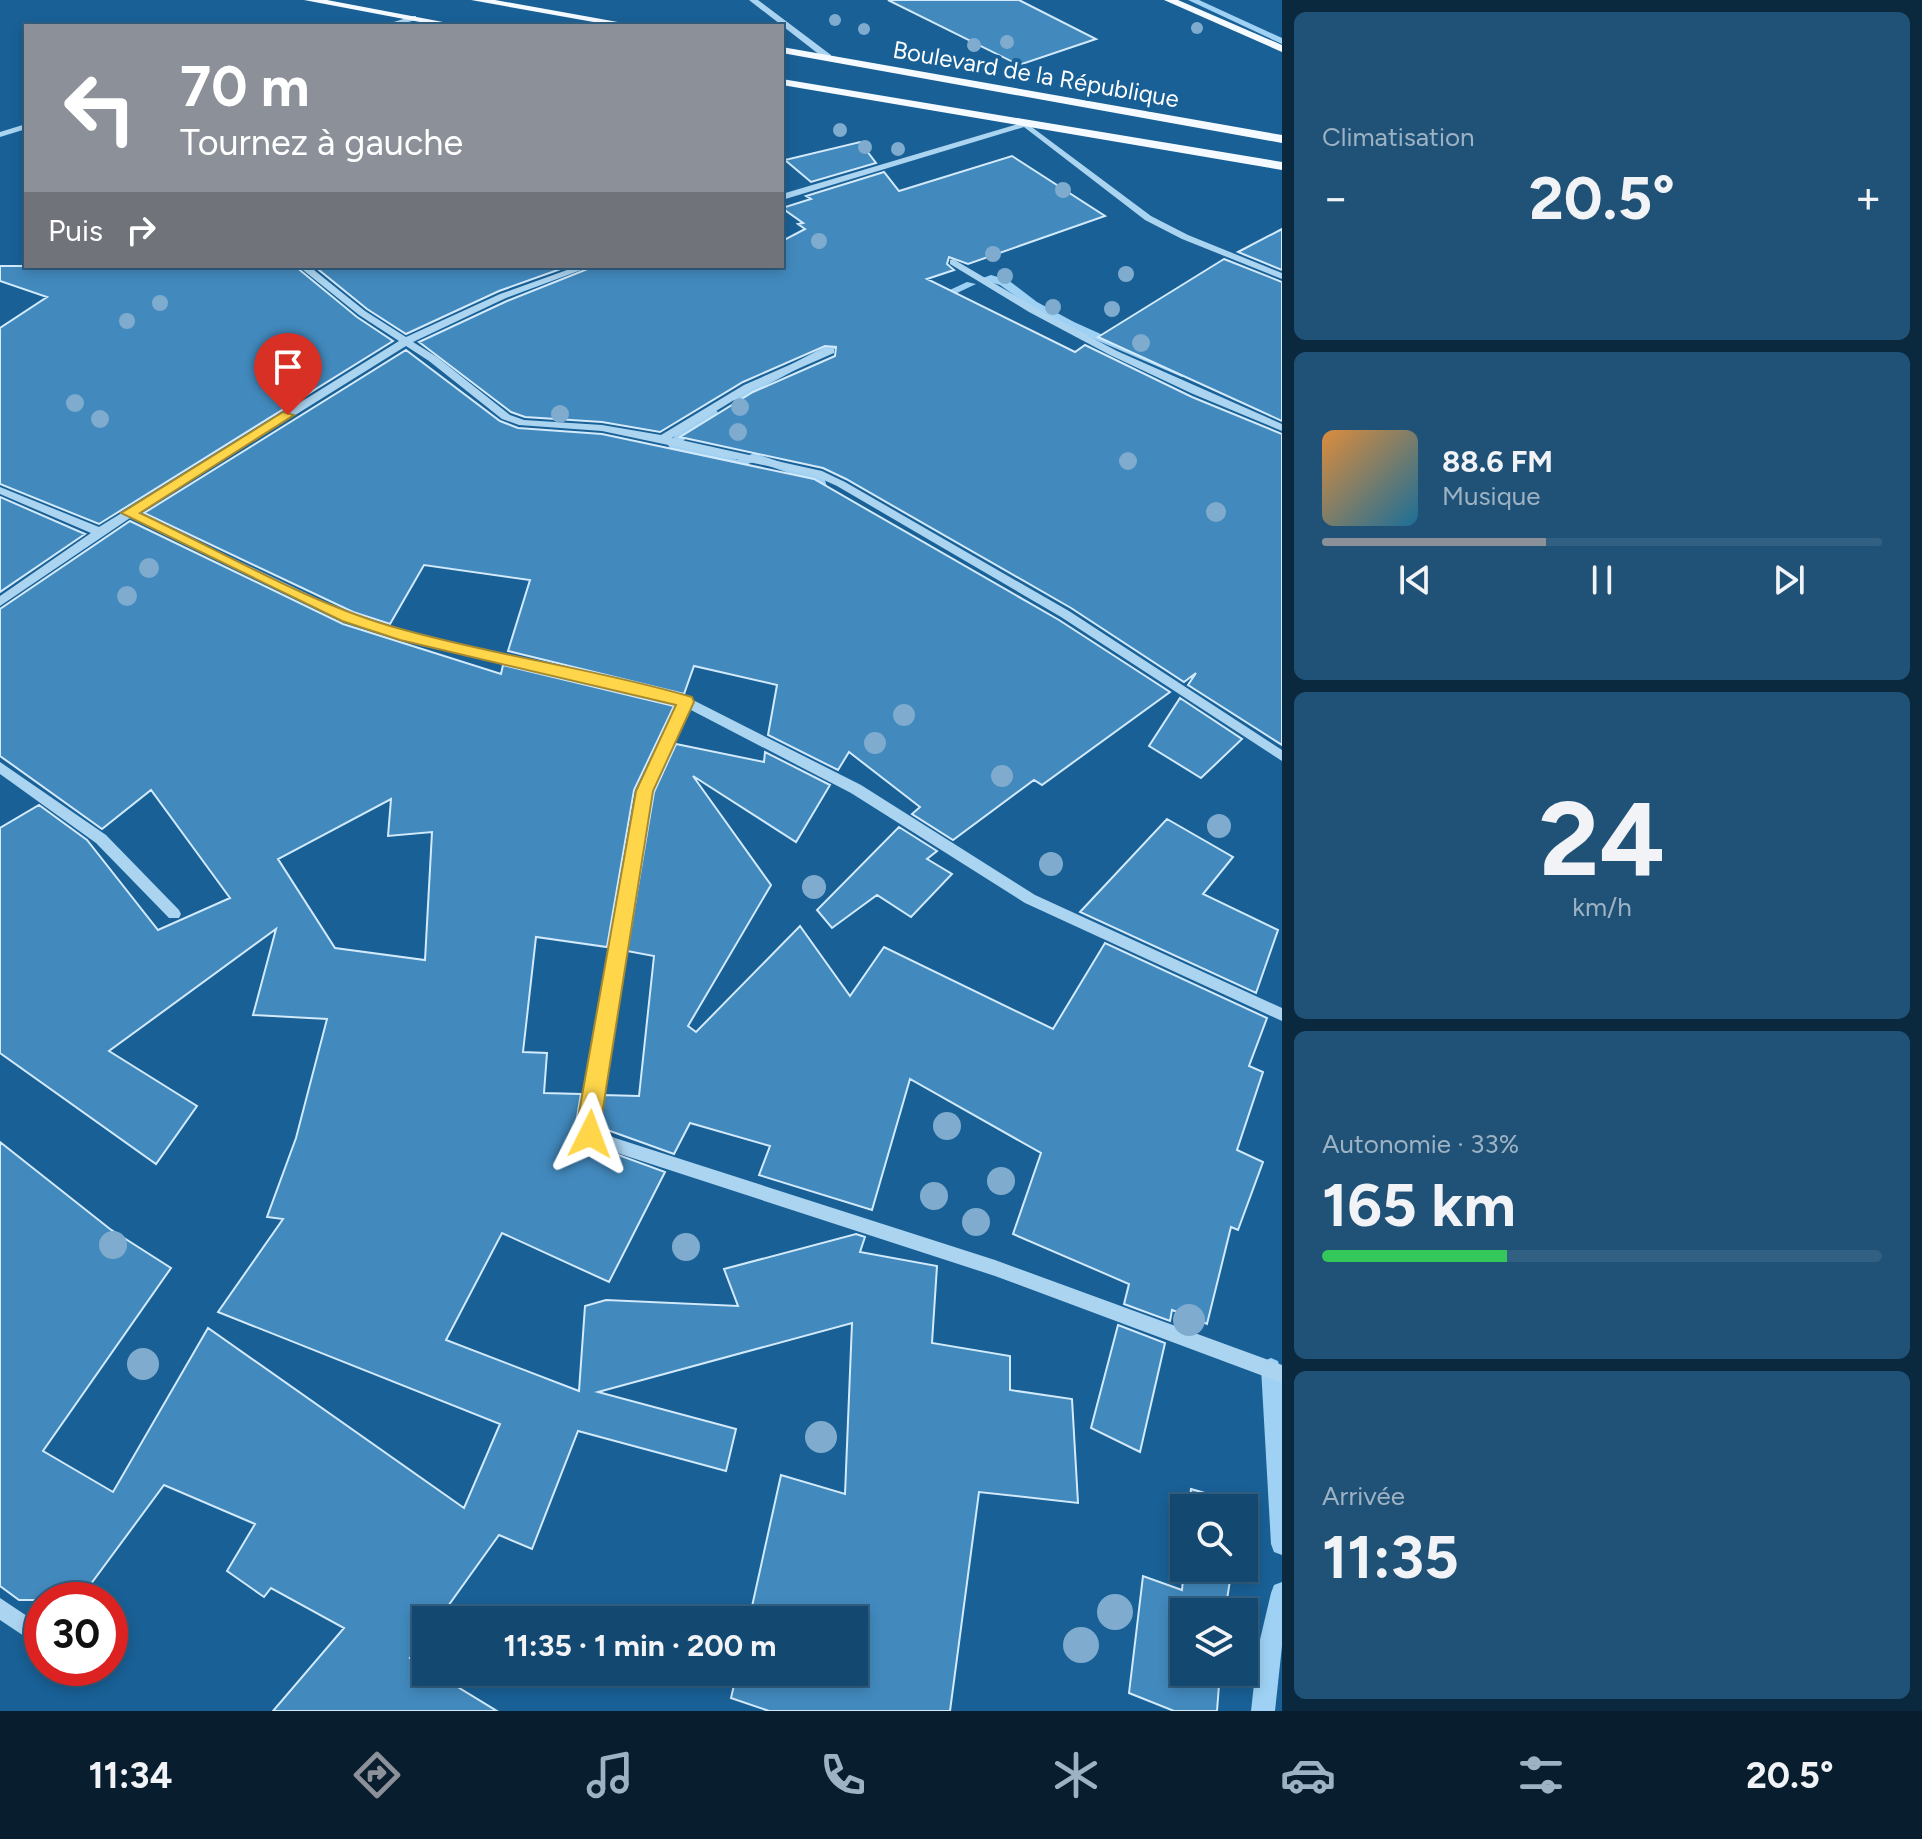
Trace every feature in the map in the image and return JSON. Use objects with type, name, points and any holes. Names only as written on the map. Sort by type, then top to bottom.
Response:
[{"type":"main road","points":[[309,0],[448,24]]},
{"type":"main road","points":[[476,0],[623,24]]},
{"type":"main road","points":[[1169,0],[1282,49]]},
{"type":"main road","points":[[1261,41],[1282,66]]},
{"type":"main road","name":"Boulevard de la République","points":[[784,50],[1282,139]]},
{"type":"main road","name":"Boulevard de la République","points":[[784,82],[1282,166]]},
{"type":"street","points":[[753,0],[828,57]]},
{"type":"street","points":[[392,24],[413,18]]},
{"type":"street","points":[[784,196],[1025,124],[1148,218],[1185,237],[1282,276]]},
{"type":"street","points":[[0,135],[24,127]]},
{"type":"street","points":[[953,262],[1073,334],[1153,373],[1282,428]]},
{"type":"street","points":[[306,268],[362,313],[406,341],[506,417],[523,423],[602,428],[663,439],[818,473],[841,484],[1065,614],[1282,756]]},
{"type":"street","points":[[0,602],[128,513],[406,341],[503,296],[581,268]]},
{"type":"street","points":[[663,439],[748,387],[830,351]]},
{"type":"street","points":[[0,490],[100,532]]},
{"type":"street","points":[[128,513],[348,618],[400,635],[622,684],[686,702],[856,789],[1030,899],[1282,1015]]},
{"type":"street","points":[[686,702],[644,791],[587,1124],[590,1134],[611,1144],[995,1268],[1282,1374]]},
{"type":"street","points":[[0,767],[101,839],[174,914]]},
{"type":"street","points":[[0,1608],[24,1625]]},
{"type":"building","points":[[888,0],[1019,0],[1096,39],[1019,65]]},
{"type":"building","points":[[860,142],[876,163],[811,182],[785,160]]},
{"type":"building","points":[[1012,156],[1105,216],[968,264],[949,257],[947,264],[954,270],[927,279],[1075,352],[1085,345],[1192,397],[1282,434],[1282,745],[1188,685],[1196,673],[1184,682],[1071,608],[846,479],[823,468],[680,437],[753,392],[835,356],[836,347],[825,346],[743,382],[660,432],[602,422],[525,417],[511,412],[419,342],[507,301],[590,268],[784,268],[784,240],[805,229],[798,224],[803,223],[784,207],[811,199],[806,196],[884,172],[899,191]]},
{"type":"building","points":[[1282,229],[1282,270],[1238,252]]},
{"type":"building","points":[[1224,259],[1282,282],[1282,421],[1098,337]]},
{"type":"building","points":[[0,266],[297,268],[357,317],[393,341],[99,524],[0,484],[0,328],[47,297],[0,281]]},
{"type":"building","points":[[316,268],[563,268],[499,291],[406,334],[367,309]]},
{"type":"building","points":[[406,350],[500,421],[518,428],[602,434],[814,479],[1059,620],[1170,692],[1042,785],[1034,780],[953,840],[912,814],[920,807],[849,752],[838,770],[768,735],[777,685],[694,666],[684,694],[508,651],[530,580],[424,565],[390,624],[353,612],[144,513]]},
{"type":"building","points":[[0,497],[85,534],[0,592]]},
{"type":"building","points":[[130,521],[343,624],[501,674],[503,665],[674,706],[634,790],[607,947],[536,937],[523,1052],[547,1053],[544,1093],[581,1094],[576,1123],[583,1142],[665,1172],[609,1282],[502,1233],[446,1340],[579,1391],[585,1306],[606,1300],[738,1306],[724,1269],[856,1234],[865,1237],[860,1252],[937,1266],[932,1343],[1010,1356],[1010,1390],[1072,1399],[1078,1503],[979,1492],[950,1711],[769,1711],[731,1698],[734,1686],[868,1686],[868,1606],[752,1606],[781,1475],[845,1494],[852,1323],[598,1392],[736,1429],[726,1471],[578,1431],[532,1549],[499,1535],[448,1606],[412,1606],[412,1686],[456,1686],[497,1711],[273,1711],[344,1628],[271,1588],[264,1597],[227,1571],[255,1524],[164,1485],[92,1582],[24,1582],[24,1600],[19,1600],[0,1586],[0,1142],[110,1229],[171,1268],[43,1451],[113,1492],[208,1328],[464,1508],[500,1424],[218,1312],[283,1219],[267,1217],[296,1138],[327,1019],[253,1015],[276,929],[109,1051],[197,1106],[156,1164],[0,1053],[0,828],[39,805],[87,840],[158,930],[230,898],[151,790],[102,829],[0,756],[0,609]],"holes":[[[391,799],[388,836],[432,832],[425,960],[335,948],[278,859]]]},
{"type":"building","points":[[1180,698],[1242,739],[1201,778],[1149,746]]},
{"type":"building","points":[[676,744],[764,762],[765,752],[830,785],[796,842],[693,776],[771,885],[688,1026],[696,1032],[800,926],[850,996],[884,947],[1053,1029],[1105,943],[1267,1018],[1249,1066],[1263,1072],[1237,1150],[1263,1162],[1238,1230],[1231,1227],[1207,1324],[1172,1310],[1170,1321],[1124,1304],[1129,1284],[1013,1234],[1041,1153],[910,1079],[872,1210],[759,1175],[770,1146],[690,1123],[674,1154],[599,1127],[603,1095],[639,1096],[654,956],[627,951],[654,792]]},
{"type":"building","points":[[1167,819],[1233,857],[1203,894],[1278,930],[1256,993],[1080,912]]},
{"type":"building","points":[[899,827],[937,851],[927,859],[952,874],[911,917],[877,895],[832,928],[817,910]]},
{"type":"building","points":[[1118,1325],[1165,1343],[1140,1452],[1091,1428]]},
{"type":"building","points":[[1191,1489],[1208,1494],[1190,1494]]},
{"type":"building","points":[[1143,1576],[1182,1590],[1183,1582],[1230,1582],[1227,1598],[1170,1598],[1170,1686],[1219,1686],[1217,1711],[1174,1711],[1129,1693]]},
{"type":"waterway","points":[[1192,0],[1282,41]]},
{"type":"waterway","points":[[985,279],[1004,283],[1070,325],[1186,375]]},
{"type":"waterway","points":[[932,301],[971,284]]},
{"type":"waterway","points":[[735,397],[849,338]]},
{"type":"waterway","points":[[712,412],[684,432],[674,445],[739,464],[754,457],[820,480],[821,487],[813,503]]},
{"type":"waterway","points":[[1271,1368],[1282,1544]]},
{"type":"waterway","points":[[1263,1711],[1270,1648],[1282,1593]]},
{"type":"route","points":[[288,415],[128,513],[348,618],[400,635],[622,684],[686,702],[644,791],[587,1124],[590,1134]]}]
